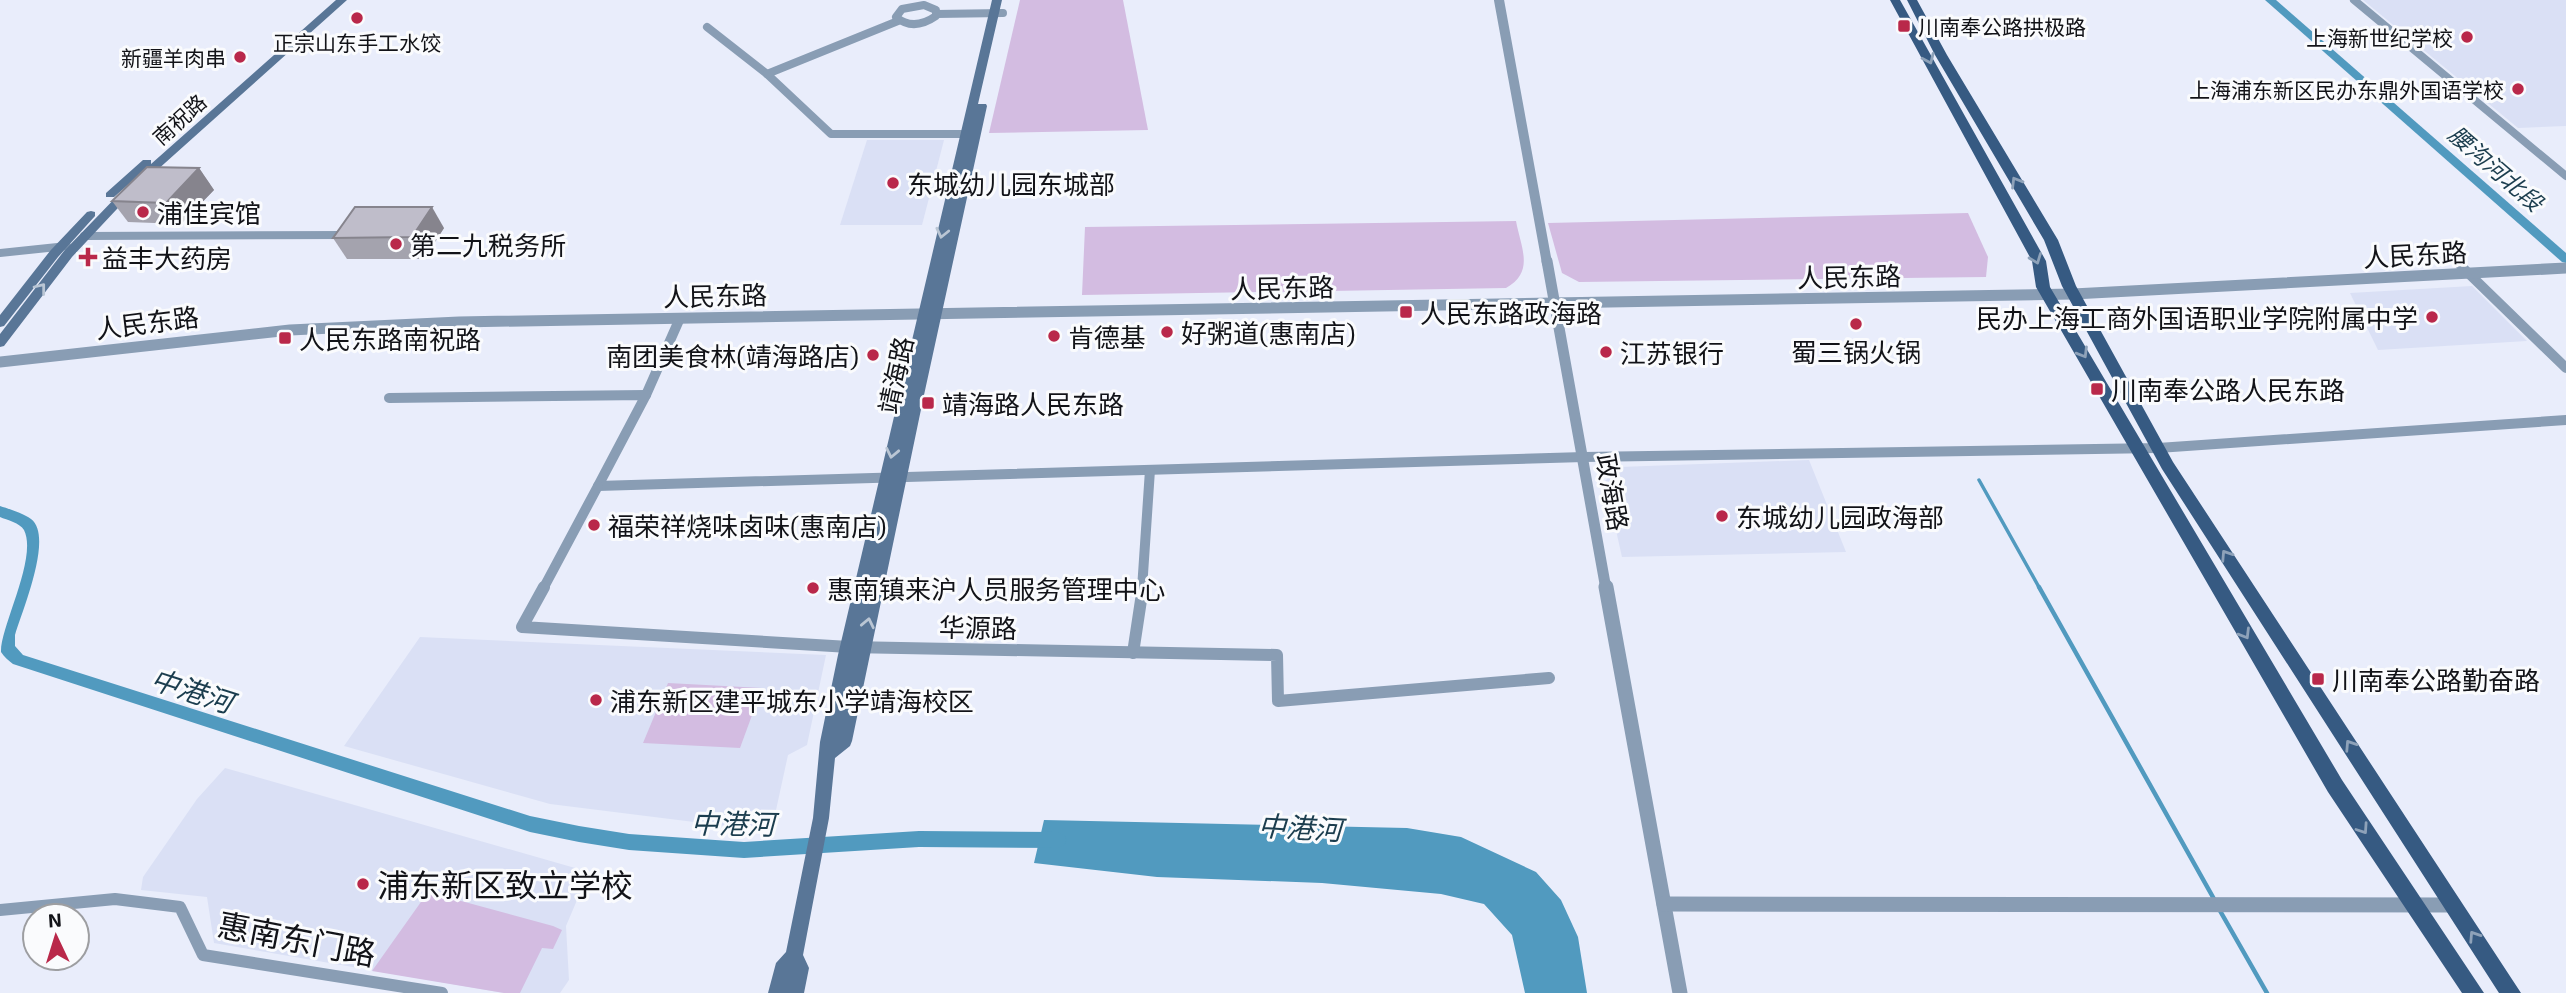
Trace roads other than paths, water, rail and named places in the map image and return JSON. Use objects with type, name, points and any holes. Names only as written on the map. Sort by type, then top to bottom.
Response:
[{"type":"main road","name":"南祝路","points":[[1,322],[61,247],[141,168],[333,0]]},
{"type":"main road","name":"南祝路","points":[[0,343],[84,236],[145,175],[342,0]]},
{"type":"main road","name":"靖海路","points":[[996,0],[998,13]]},
{"type":"main road","name":"靖海路","points":[[777,993],[782,969],[794,956],[821,818],[828,754],[844,741],[856,647],[998,13],[1006,0]]},
{"type":"main road","points":[[1895,0],[2039,261],[2045,291],[2104,387],[2135,448],[2335,786],[2474,993]]},
{"type":"main road","points":[[1912,0],[1941,55],[2051,240],[2071,290],[2158,448],[2511,993]]},
{"type":"main road","name":"靖海路","points":[[794,956],[800,968],[795,993]]},
{"type":"street","name":"政海路","points":[[1499,0],[1680,993]]},
{"type":"street","points":[[2354,0],[2566,176]]},
{"type":"street","points":[[898,21],[898,11],[913,5],[930,6],[936,14]]},
{"type":"street","points":[[936,14],[998,13]]},
{"type":"street","points":[[767,74],[898,21],[911,25],[923,24],[933,19],[936,14]]},
{"type":"street","points":[[708,27],[767,74],[831,134],[970,134]]},
{"type":"street","points":[[84,236],[354,235]]},
{"type":"street","points":[[0,253],[76,245]]},
{"type":"street","name":"人民东路","points":[[0,355],[246,327],[373,317],[1554,301],[2045,291],[2465,270],[2547,265],[2566,261]]},
{"type":"street","name":"人民东路","points":[[2547,265],[2566,268]]},
{"type":"street","points":[[2465,270],[2566,368]]},
{"type":"street","name":"人民东路","points":[[0,362],[323,327],[930,310]]},
{"type":"street","points":[[680,318],[646,395],[598,486],[1584,457],[2158,448],[2566,420]]},
{"type":"street","points":[[389,398],[646,395]]},
{"type":"street","points":[[1133,653],[1143,585],[1150,470]]},
{"type":"street","name":"华源路","points":[[598,486],[522,627],[856,647],[1277,656],[1278,701],[1549,678]]},
{"type":"street","name":"惠南东门路","points":[[0,910],[115,899],[180,907],[203,955],[442,993]]},
{"type":"street","points":[[1664,904],[2454,905]]},
{"type":"water","points":[[1044,820],[1407,828],[1461,837],[1536,872],[1561,900],[1578,937],[1587,993],[1525,993],[1512,935],[1484,904],[1441,894],[1322,883],[1157,877],[1034,863]]},
{"type":"waterway","name":"腰沟河北段","points":[[2270,0],[2566,259]]},
{"type":"waterway","points":[[1979,480],[2040,589]]},
{"type":"waterway","name":"中港河","points":[[0,511],[27,523],[32,532],[32,554],[7,635],[7,648],[18,660],[530,824],[629,842],[744,850],[919,839],[1058,840]]},
{"type":"waterway","points":[[2039,587],[2214,899]]},
{"type":"waterway","points":[[2219,909],[2267,993]]},
{"type":"place","name":"正宗山东手工水饺","points":[[357,18]]},
{"type":"place","name":"川南奉公路拱极路","points":[[1904,26]]},
{"type":"place","name":"上海新世纪学校","points":[[2467,37]]},
{"type":"place","name":"新疆羊肉串","points":[[240,57]]},
{"type":"place","name":"上海浦东新区民办东鼎外国语学校","points":[[2518,89]]},
{"type":"place","name":"东城幼儿园东城部","points":[[893,183]]},
{"type":"place","name":"浦佳宾馆","points":[[143,212]]},
{"type":"place","name":"第二九税务所","points":[[396,244]]},
{"type":"place","name":"益丰大药房","points":[[88,257]]},
{"type":"place","name":"人民东路政海路","points":[[1406,312]]},
{"type":"place","name":"民办上海工商外国语职业学院附属中学","points":[[2432,317]]},
{"type":"place","name":"蜀三锅火锅","points":[[1856,324]]},
{"type":"place","name":"好粥道(惠南店)","points":[[1167,332]]},
{"type":"place","name":"肯德基","points":[[1054,336]]},
{"type":"place","name":"人民东路南祝路","points":[[285,338]]},
{"type":"place","name":"江苏银行","points":[[1606,352]]},
{"type":"place","name":"南团美食林(靖海路店)","points":[[873,355]]},
{"type":"place","name":"川南奉公路人民东路","points":[[2097,389]]},
{"type":"place","name":"靖海路人民东路","points":[[928,403]]},
{"type":"place","name":"东城幼儿园政海部","points":[[1722,516]]},
{"type":"place","name":"福荣祥烧味卤味(惠南店)","points":[[594,525]]},
{"type":"place","name":"惠南镇来沪人员服务管理中心","points":[[813,588]]},
{"type":"place","name":"川南奉公路勤奋路","points":[[2318,679]]},
{"type":"place","name":"浦东新区建平城东小学靖海校区","points":[[596,700]]},
{"type":"place","name":"浦东新区致立学校","points":[[363,884]]}]
